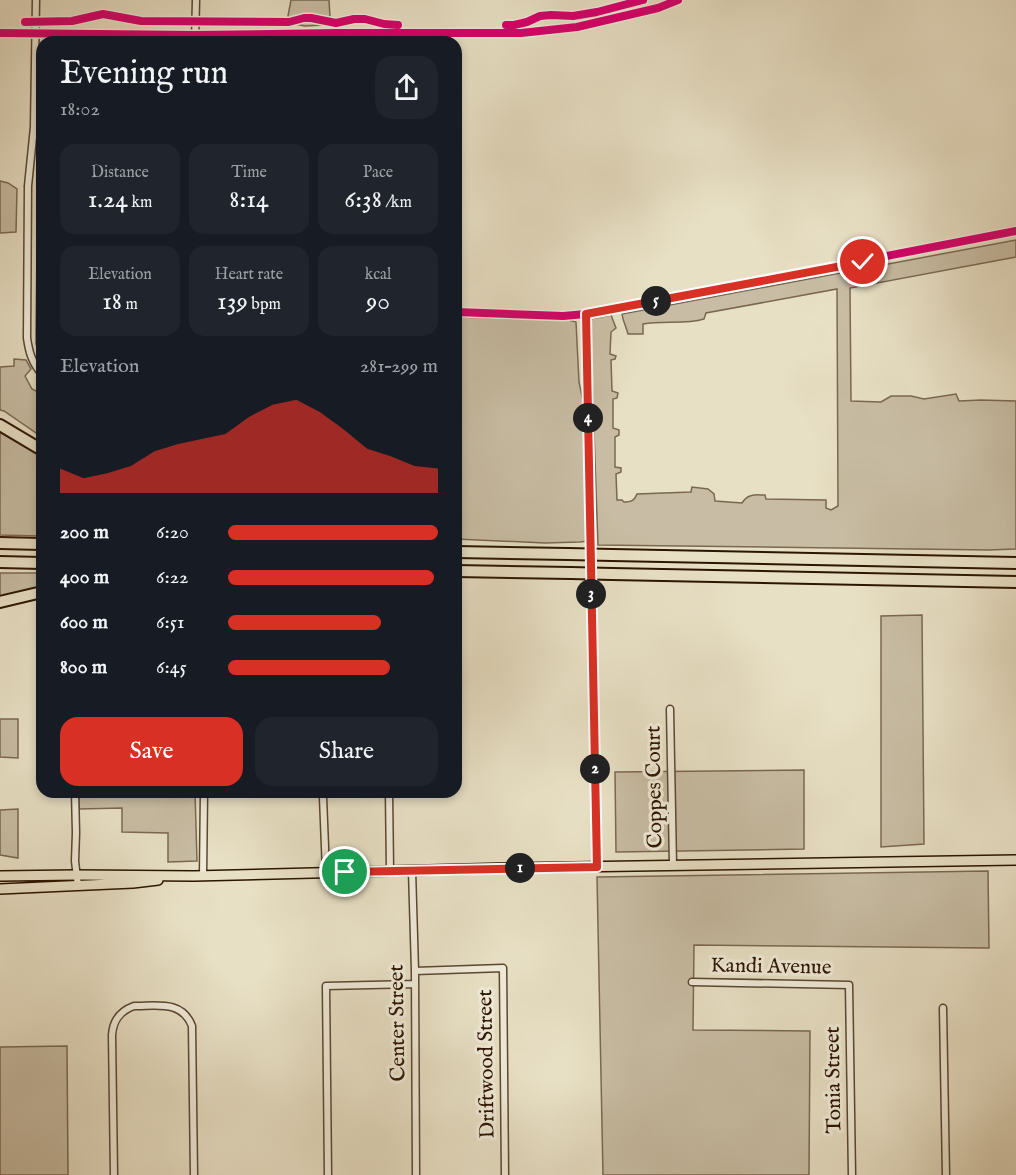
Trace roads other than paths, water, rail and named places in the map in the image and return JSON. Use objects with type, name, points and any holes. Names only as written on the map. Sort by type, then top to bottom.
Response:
[{"type":"highway","points":[[0,424],[36,446]]},
{"type":"highway","points":[[0,543],[36,544]]},
{"type":"highway","points":[[462,545],[489,546],[551,554]]},
{"type":"highway","points":[[462,552],[1016,563]]},
{"type":"highway","points":[[0,562],[36,563]]},
{"type":"highway","points":[[462,571],[1016,582]]},
{"type":"highway","points":[[0,603],[36,594]]},
{"type":"main road","points":[[0,876],[198,876],[412,870],[1016,860]]},
{"type":"main road","points":[[0,889],[133,883],[198,876]]},
{"type":"street","points":[[36,0],[34,127],[28,186],[27,338],[29,353],[36,367]]},
{"type":"street","points":[[195,36],[196,0]]},
{"type":"street","points":[[227,36],[336,33],[520,33],[577,27],[658,8],[678,0]]},
{"type":"street","points":[[0,33],[116,36]]},
{"type":"street","points":[[259,34],[263,36]]},
{"type":"street","points":[[462,312],[564,316],[586,314],[1016,231]]},
{"type":"street","points":[[586,314],[597,867]]},
{"type":"street","name":"Coppes Court","points":[[670,709],[673,865]]},
{"type":"street","points":[[75,798],[75,861],[78,886]]},
{"type":"street","points":[[198,876],[204,798]]},
{"type":"street","points":[[323,798],[326,872]]},
{"type":"street","points":[[389,798],[390,871]]},
{"type":"street","name":"Center Street","points":[[412,870],[416,1175]]},
{"type":"street","name":"Driftwood Street","points":[[415,971],[503,968],[505,1175]]},
{"type":"street","name":"Kandi Avenue","points":[[692,982],[849,985]]},
{"type":"street","points":[[328,1175],[326,986],[415,984]]},
{"type":"street","name":"Tonia Street","points":[[849,985],[852,1175]]},
{"type":"street","points":[[114,1175],[112,1035],[114,1022],[123,1011],[134,1006],[169,1006],[180,1009],[190,1019],[192,1026],[194,1175]]},
{"type":"street","points":[[943,1008],[946,1175]]}]
